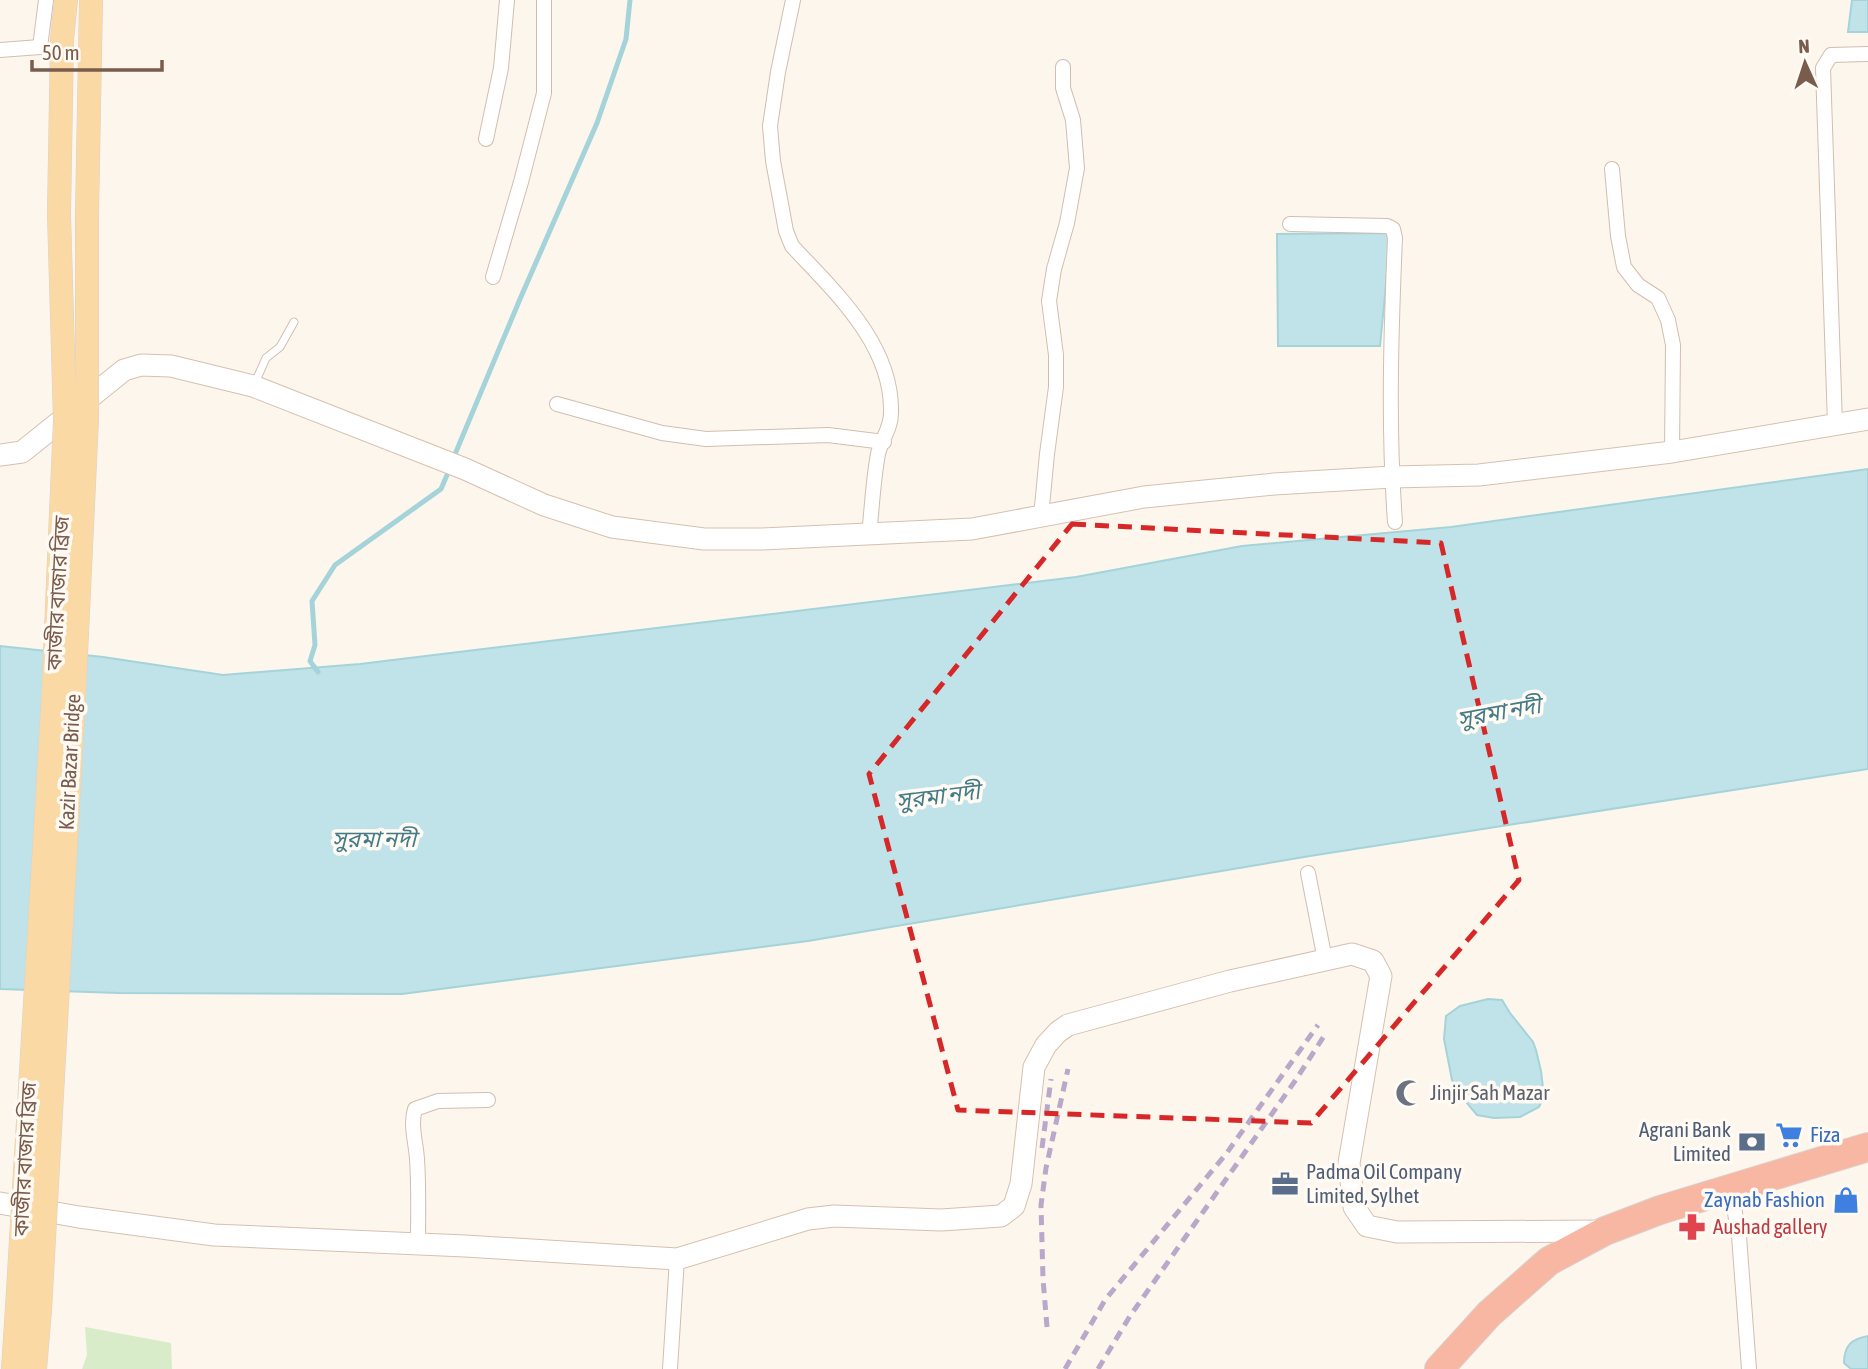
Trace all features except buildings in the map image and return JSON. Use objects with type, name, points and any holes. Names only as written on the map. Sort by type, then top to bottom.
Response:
[{"type":"highway","points":[[1439,1369],[1489,1314],[1549,1261],[1605,1231],[1660,1210],[1868,1147]]},
{"type":"main road","name":"কাজীর বাজার ব্রিজ","points":[[13,1369],[53,699],[65,420],[59,214],[62,39],[66,0]]},
{"type":"main road","name":"Kazir Bazar Bridge","points":[[35,1369],[74,697],[87,419],[91,0]]},
{"type":"street","points":[[0,50],[40,47],[46,0]]},
{"type":"street","points":[[486,139],[501,68],[507,0]]},
{"type":"street","points":[[493,278],[544,93],[544,0]]},
{"type":"street","points":[[793,0],[770,126],[772,162],[786,231],[792,246],[855,317],[882,361],[890,388],[889,430],[878,455],[869,535]]},
{"type":"street","points":[[1835,424],[1823,68],[1831,55],[1868,54]]},
{"type":"street","points":[[1041,517],[1056,387],[1056,355],[1049,302],[1077,167],[1073,120],[1063,88],[1063,67]]},
{"type":"street","points":[[1612,169],[1618,236],[1624,267],[1638,285],[1658,298],[1668,320],[1673,345],[1672,452]]},
{"type":"street","points":[[1290,224],[1387,226],[1393,229],[1391,477],[1395,522]]},
{"type":"street","points":[[0,455],[22,452],[124,370],[141,365],[171,366],[253,386],[465,469],[544,505],[612,527],[704,539],[762,540],[972,529],[1144,498],[1274,484],[1479,474],[1672,452],[1868,419]]},
{"type":"street","points":[[557,404],[662,433],[706,439],[828,435],[884,442]]},
{"type":"street","points":[[1308,873],[1325,960]]},
{"type":"street","points":[[0,1203],[79,1217],[214,1235],[677,1259],[808,1219],[834,1216],[941,1220],[1001,1216],[1014,1206],[1021,1184],[1034,1067],[1046,1045],[1058,1032],[1068,1025],[1230,981],[1352,954],[1373,961],[1381,976],[1349,1163],[1354,1207],[1367,1226],[1397,1232],[1605,1231]]},
{"type":"street","points":[[418,1244],[419,1194],[412,1118],[415,1109],[438,1101],[488,1100]]},
{"type":"street","points":[[1731,1190],[1739,1236],[1749,1369]]},
{"type":"street","points":[[670,1369],[677,1259]]},
{"type":"lane","points":[[253,386],[266,358],[280,347],[294,322]]},
{"type":"highlighted area","points":[[1072,524],[1441,543],[1519,880],[1311,1123],[958,1110],[869,774]]},
{"type":"green space","points":[[85,1327],[171,1343],[172,1369],[82,1369],[87,1355]]},
{"type":"water","points":[[1852,0],[1868,0],[1868,32],[1848,32]]},
{"type":"water","points":[[1391,233],[1380,346],[1278,346],[1277,234]]},
{"type":"water","name":"সুরমা নদী","points":[[1868,469],[1868,769],[1310,856],[808,941],[402,994],[119,993],[0,989],[0,646],[103,657],[223,675],[360,664],[1076,577],[1242,546],[1451,527]]},
{"type":"water","points":[[1488,999],[1502,1000],[1536,1050],[1544,1096],[1539,1107],[1520,1117],[1494,1118],[1477,1115],[1452,1080],[1444,1039],[1446,1016],[1460,1006]]},
{"type":"water","points":[[1868,1336],[1868,1369],[1851,1369],[1844,1363],[1847,1347],[1853,1341]]},
{"type":"waterway","points":[[453,459],[597,123],[626,39],[630,0]]},
{"type":"waterway","points":[[318,672],[310,661],[315,645],[312,601],[335,565],[441,489],[450,468]]},
{"type":"railway","points":[[1065,1369],[1105,1300],[1226,1154],[1318,1025]]},
{"type":"railway","points":[[1098,1369],[1130,1316],[1326,1033]]},
{"type":"railway","points":[[1047,1327],[1041,1205],[1046,1168],[1068,1069]]},
{"type":"railway","points":[[1042,1148],[1051,1079]]},
{"type":"place","name":"Jinjir Sah Mazar","points":[[1409,1093]]},
{"type":"place","name":"Fiza","points":[[1789,1135]]},
{"type":"place","name":"Agrani Bank Limited","points":[[1752,1142]]},
{"type":"place","name":"Padma Oil Company Limited, Sylhet","points":[[1285,1184]]},
{"type":"place","name":"Zaynab Fashion","points":[[1846,1200]]},
{"type":"place","name":"Aushad gallery","points":[[1692,1227]]}]
